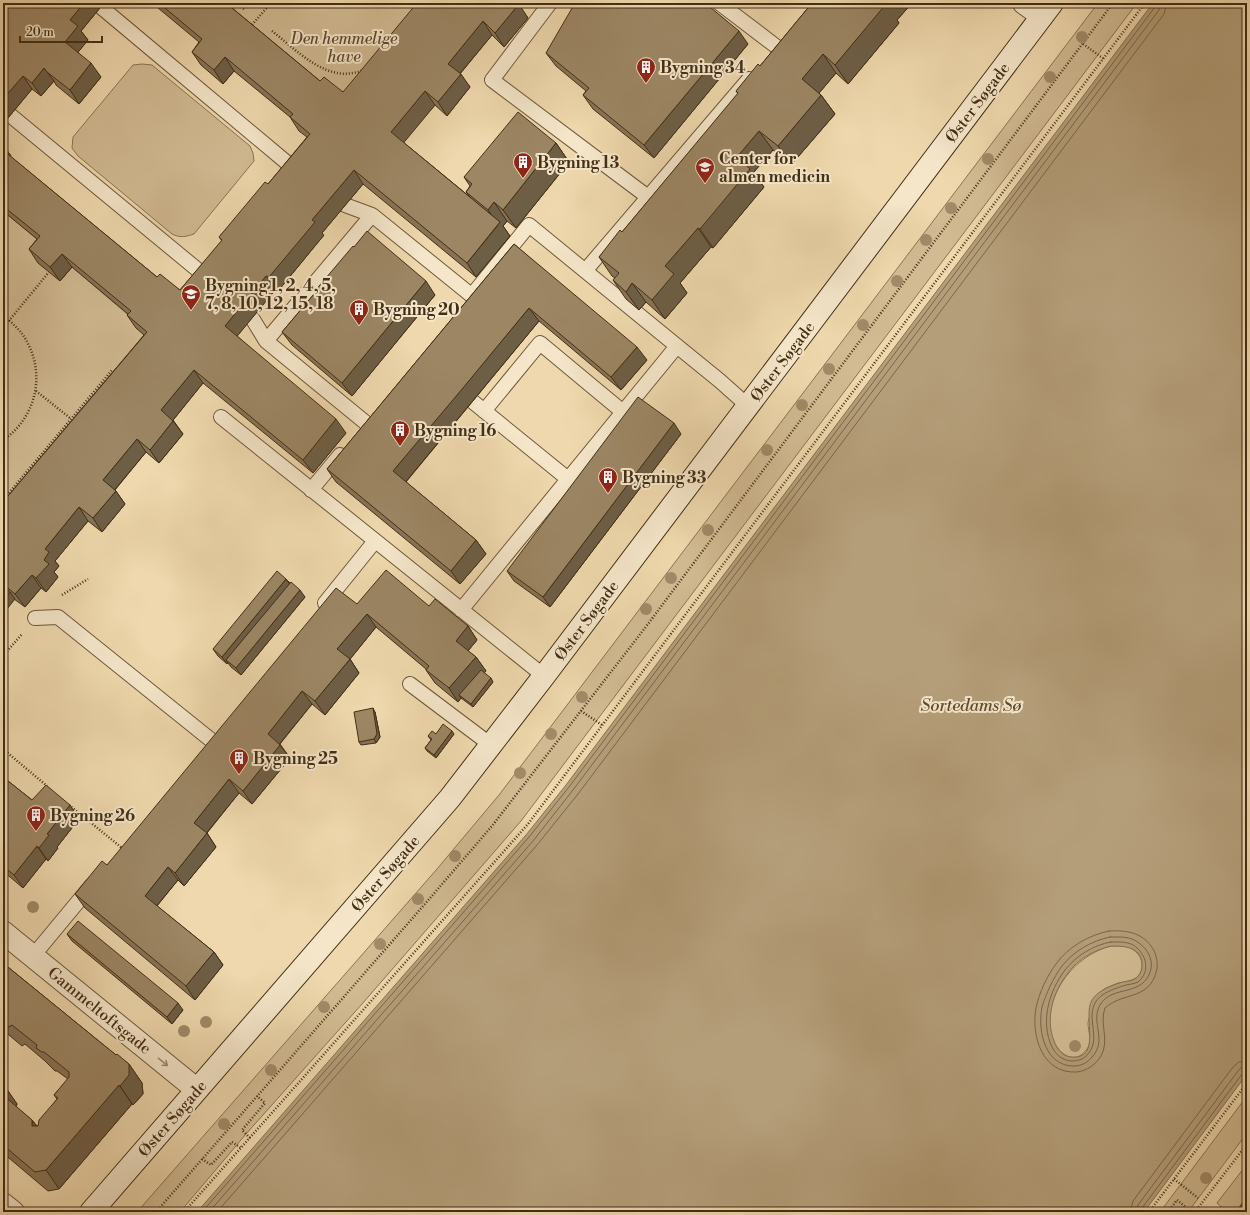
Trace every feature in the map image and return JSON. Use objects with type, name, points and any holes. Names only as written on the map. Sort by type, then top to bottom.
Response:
[{"type":"street","points":[[1024,3],[1047,9]]},
{"type":"street","name":"Øster Søgade","points":[[91,1212],[196,1089],[450,798],[544,676],[1047,9]]},
{"type":"street","name":"Gammeltoftsgade","points":[[3,932],[196,1089]]},
{"type":"street","points":[[3,1204],[13,1212]]},
{"type":"lane","points":[[550,3],[492,80],[648,198]]},
{"type":"lane","points":[[719,3],[777,47]]},
{"type":"lane","points":[[101,7],[298,172]]},
{"type":"lane","points":[[766,59],[786,36]]},
{"type":"lane","points":[[585,271],[756,71]]},
{"type":"lane","points":[[10,115],[210,280]]},
{"type":"lane","points":[[345,205],[372,215],[471,295]]},
{"type":"lane","points":[[266,341],[372,215]]},
{"type":"lane","points":[[462,307],[529,225],[720,381],[748,406]]},
{"type":"lane","points":[[252,318],[266,341],[366,423]]},
{"type":"lane","points":[[484,411],[540,343],[623,412]]},
{"type":"lane","points":[[461,610],[677,346]]},
{"type":"lane","points":[[472,401],[568,479]]},
{"type":"lane","points":[[356,436],[376,412]]},
{"type":"lane","points":[[221,417],[544,676]]},
{"type":"lane","points":[[311,490],[346,448]]},
{"type":"lane","points":[[315,614],[375,541]]},
{"type":"lane","points":[[35,618],[58,617],[211,740]]},
{"type":"lane","points":[[410,684],[491,745]]},
{"type":"lane","points":[[201,752],[221,728]]},
{"type":"lane","points":[[33,956],[98,877]]},
{"type":"path","points":[[236,3],[244,9]]},
{"type":"path","points":[[250,28],[271,3]]},
{"type":"path","points":[[409,3],[421,13]]},
{"type":"path","points":[[415,9],[420,3]]},
{"type":"path","points":[[156,1212],[482,838],[581,711],[857,347],[1013,135],[1113,3]]},
{"type":"path","points":[[184,1212],[528,824],[1145,3]]},
{"type":"path","points":[[272,31],[316,65],[329,71],[340,74],[353,74],[363,70],[367,66]]},
{"type":"path","points":[[1083,44],[1104,59]]},
{"type":"path","points":[[3,328],[49,272]]},
{"type":"path","points":[[3,440],[26,418],[34,400],[36,391],[36,371],[32,352],[22,334],[9,320]]},
{"type":"path","points":[[3,500],[70,418],[113,369]]},
{"type":"path","points":[[36,391],[70,418]]},
{"type":"path","points":[[51,442],[56,445]]},
{"type":"path","points":[[61,596],[88,579]]},
{"type":"path","points":[[3,656],[35,618]]},
{"type":"path","points":[[581,711],[602,725]]},
{"type":"path","points":[[3,749],[49,788]]},
{"type":"path","points":[[3,757],[7,752]]},
{"type":"path","points":[[66,803],[122,848]]},
{"type":"path","points":[[1149,1212],[1247,1083]]},
{"type":"path","points":[[250,1138],[242,1130],[265,1103],[257,1096]]},
{"type":"path","points":[[202,1159],[211,1165],[232,1142],[241,1148]]},
{"type":"path","points":[[1195,1212],[1247,1144]]},
{"type":"path","points":[[1174,1179],[1198,1198]]},
{"type":"path","points":[[1168,1212],[1177,1200],[1192,1212]]},
{"type":"green space","name":"Den hemmelige have","points":[[220,3],[438,3],[353,106],[329,94]]},
{"type":"green space","points":[[1098,3],[1137,3],[521,821],[362,1004],[246,1134],[180,1212],[137,1212],[437,869],[499,795]]},
{"type":"green space","points":[[133,65],[152,65],[250,146],[253,153],[254,161],[194,234],[191,235],[180,237],[172,234],[78,156],[72,148],[73,137]]},
{"type":"green space","points":[[3,211],[49,249],[60,281],[72,267],[140,325],[156,345],[3,520]]},
{"type":"green space","points":[[1111,946],[1127,947],[1136,952],[1141,959],[1141,971],[1134,979],[1118,983],[1104,989],[1094,1006],[1088,1023],[1090,1040],[1089,1046],[1081,1055],[1069,1057],[1059,1050],[1052,1038],[1050,1031],[1050,1017],[1052,1003],[1065,978],[1075,967],[1098,951]]},
{"type":"green space","points":[[1247,1096],[1247,1133],[1188,1212],[1160,1212]]},
{"type":"green space","points":[[1247,1164],[1247,1206],[1242,1212],[1227,1212],[1217,1203]]},
{"type":"water","name":"Sortedams Sø","points":[[1153,3],[1247,3],[1247,1074],[1144,1212],[197,1212],[526,835],[566,785]],"holes":[[[1111,946],[1122,946],[1136,951],[1141,957],[1142,968],[1140,974],[1134,980],[1110,986],[1095,996],[1090,1007],[1090,1036],[1089,1045],[1086,1052],[1081,1056],[1071,1057],[1065,1055],[1060,1052],[1055,1044],[1050,1023],[1052,1006],[1058,988],[1072,968],[1082,959],[1099,950]]]},
{"type":"building","points":[[3,3],[84,3],[70,20],[78,26],[65,42],[91,63],[70,90],[44,68],[32,83],[23,76],[3,99]]},
{"type":"building","name":"Bygning 1, 2, 4, 5, 7, 8, 10, 12, 15, 18","points":[[159,3],[226,3],[320,81],[324,77],[343,92],[417,3],[519,4],[495,33],[483,21],[448,64],[461,74],[438,102],[425,91],[391,132],[500,222],[467,263],[354,170],[312,220],[315,222],[269,277],[266,276],[225,326],[336,419],[303,460],[194,370],[161,410],[173,421],[150,450],[137,439],[103,480],[116,491],[93,518],[79,507],[45,549],[49,552],[44,560],[49,564],[36,578],[32,575],[15,594],[3,584],[3,502],[147,332],[127,315],[131,311],[62,254],[50,267],[29,249],[40,236],[3,206],[3,150],[157,277],[160,274],[180,290],[222,240],[219,237],[265,182],[268,184],[310,134],[290,117],[293,114],[225,57],[214,70],[192,52],[202,39]]},
{"type":"building","name":"Bygning 34","points":[[575,3],[705,3],[739,31],[644,145],[583,95],[589,88],[546,53]]},
{"type":"building","points":[[812,3],[886,4],[835,65],[823,54],[802,79],[821,95],[778,146],[759,131],[737,157],[750,169],[700,229],[698,228],[665,266],[674,274],[652,300],[632,283],[626,292],[613,280],[619,273],[599,257],[620,230],[622,232],[738,93],[736,91],[758,64],[760,66]]},
{"type":"building","points":[[518,112],[556,143],[503,210],[494,202],[488,210],[466,192],[472,184],[464,177]]},
{"type":"building","name":"Bygning 20","points":[[367,231],[426,281],[342,383],[282,332],[315,293],[314,292]]},
{"type":"building","name":"Bygning 16","points":[[514,244],[637,347],[611,377],[529,308],[393,471],[476,540],[451,571],[327,469]]},
{"type":"building","name":"Bygning 33","points":[[638,397],[674,423],[543,597],[507,571]]},
{"type":"building","name":"Bygning 25","points":[[386,570],[429,606],[435,599],[468,626],[456,641],[476,657],[449,688],[426,670],[429,666],[367,614],[337,649],[350,659],[315,701],[302,691],[268,734],[280,745],[243,791],[229,779],[194,823],[207,833],[175,873],[168,867],[145,896],[214,952],[186,986],[75,894],[102,861],[107,865],[336,588],[357,604]]},
{"type":"building","points":[[277,571],[286,579],[222,657],[213,649]]},
{"type":"building","points":[[291,582],[300,590],[236,668],[226,660]]},
{"type":"building","points":[[3,586],[10,592],[3,600]]},
{"type":"building","points":[[481,670],[491,678],[471,704],[459,695]]},
{"type":"building","points":[[373,708],[377,734],[374,739],[359,742],[354,712]]},
{"type":"building","points":[[443,724],[452,731],[434,755],[425,748],[432,739],[428,736],[432,731],[436,734]]},
{"type":"building","name":"Bygning 26","points":[[3,777],[32,800],[46,785],[70,805],[47,834],[49,835],[39,848],[37,846],[14,875],[3,866]]},
{"type":"building","points":[[78,921],[178,1003],[167,1017],[67,934]]},
{"type":"building","points":[[3,963],[129,1064],[129,1075],[120,1086],[119,1085],[46,1170],[35,1172],[3,1145],[3,1095],[32,1120],[32,1126],[38,1126],[39,1120],[58,1098],[54,1095],[69,1077],[69,1072],[44,1052],[36,1048],[37,1045],[12,1025],[9,1027],[3,1022]]},
{"type":"building","points":[[1247,1197],[1247,1212],[1240,1212],[1240,1206]]},
{"type":"place","name":"Bygning 34","points":[[646,84]]},
{"type":"place","name":"Bygning 13","points":[[523,179]]},
{"type":"place","name":"Center for almen medicin","points":[[705,184]]},
{"type":"place","name":"Bygning 1, 2, 4, 5, 7, 8, 10, 12, 15, 18","points":[[191,311]]},
{"type":"place","name":"Bygning 20","points":[[359,326]]},
{"type":"place","name":"Bygning 16","points":[[400,447]]},
{"type":"place","name":"Bygning 33","points":[[608,494]]},
{"type":"place","name":"Bygning 25","points":[[239,775]]},
{"type":"place","name":"Bygning 26","points":[[36,832]]}]
